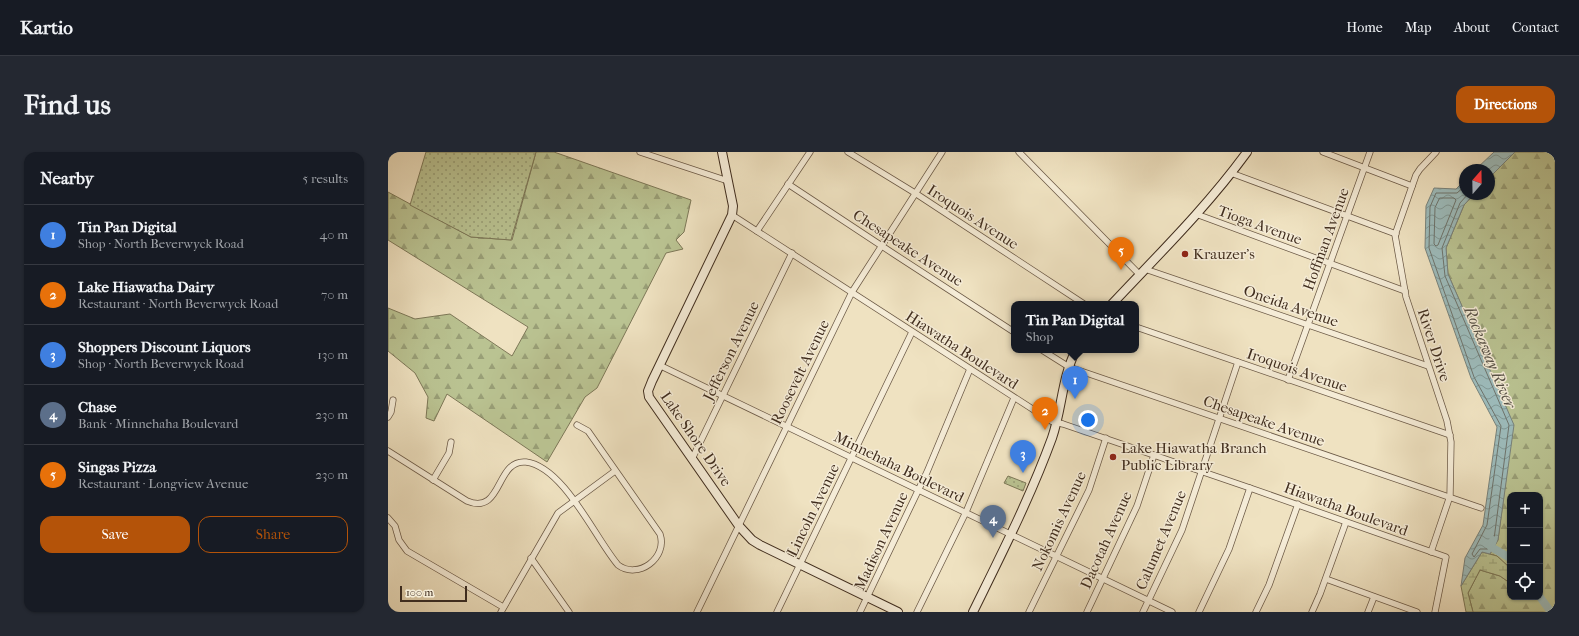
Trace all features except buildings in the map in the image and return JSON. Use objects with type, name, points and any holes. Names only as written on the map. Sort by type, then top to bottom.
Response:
[{"type":"street","points":[[640,152],[728,181]]},
{"type":"street","name":"Lake Shore Drive","points":[[722,152],[733,206],[732,215],[659,364],[648,391],[649,397],[739,526],[756,542],[898,612]]},
{"type":"street","points":[[757,231],[809,153],[801,152]]},
{"type":"street","name":"Iroquois Avenue","points":[[848,152],[915,193],[1079,301]]},
{"type":"street","name":"Roosevelt Avenue","points":[[697,612],[852,292],[942,152]]},
{"type":"street","points":[[1019,152],[1142,272]]},
{"type":"street","points":[[1115,301],[1196,214],[1247,152]]},
{"type":"street","points":[[1323,152],[1412,186]]},
{"type":"street","name":"Hoffman Avenue","points":[[1288,380],[1370,152]]},
{"type":"street","name":"River Drive","points":[[1432,552],[1449,498],[1450,435],[1447,421],[1405,291],[1396,234],[1412,186],[1420,169],[1436,152]]},
{"type":"street","points":[[1231,173],[1396,234]]},
{"type":"street","name":"Chesapeake Avenue","points":[[788,184],[1011,330]]},
{"type":"street","name":"Tioga Avenue","points":[[1196,214],[1405,291]]},
{"type":"street","name":"Hiawatha Boulevard","points":[[732,215],[1051,421],[1106,438],[1298,504],[1446,557],[1434,612]]},
{"type":"street","name":"Jefferson Avenue","points":[[692,460],[792,254]]},
{"type":"street","name":"Oneida Avenue","points":[[1142,272],[1309,325],[1428,366]]},
{"type":"street","name":"Iroquois Avenue","points":[[1139,328],[1450,435]]},
{"type":"street","name":"Lincoln Avenue","points":[[777,612],[912,332]]},
{"type":"street","name":"Chesapeake Avenue","points":[[1047,353],[1069,367],[1481,508]]},
{"type":"street","points":[[973,612],[1043,464],[1057,422],[1069,367],[1075,353]]},
{"type":"street","name":"Calumet Avenue","points":[[1143,612],[1182,530],[1238,362]]},
{"type":"street","name":"Minnehaha Boulevard","points":[[659,364],[1172,612]]},
{"type":"street","name":"Madison Avenue","points":[[860,612],[919,490],[970,370]]},
{"type":"street","points":[[917,612],[966,512],[1014,398]]},
{"type":"street","points":[[388,416],[391,412],[393,400]]},
{"type":"street","points":[[388,451],[474,504],[488,500],[493,495],[510,468],[518,463],[526,462],[541,468],[553,475],[562,485],[620,566],[626,570],[641,569],[654,560],[661,549],[662,543],[660,534],[588,431],[577,425]]},
{"type":"street","name":"Nokomis Avenue","points":[[1029,612],[1089,490],[1106,438]]},
{"type":"street","points":[[433,480],[449,453],[451,442]]},
{"type":"street","name":"Dacotah Avenue","points":[[1087,612],[1137,506],[1154,455]]},
{"type":"street","points":[[388,518],[395,526],[399,540],[407,551],[502,610],[558,513],[615,471]]},
{"type":"street","points":[[1198,612],[1229,549],[1250,488]]},
{"type":"street","points":[[1256,612],[1271,578],[1298,504]]},
{"type":"street","points":[[1312,612],[1326,579],[1346,522]]},
{"type":"street","points":[[531,558],[569,612]]},
{"type":"street","points":[[1326,579],[1417,612]]},
{"type":"street","points":[[1368,612],[1374,597]]},
{"type":"green space","points":[[426,152],[536,152],[511,240],[471,237],[410,205]]},
{"type":"green space","points":[[536,152],[554,152],[691,200],[684,232],[676,240],[683,249],[666,253],[597,388],[585,397],[547,462],[447,394],[434,421],[426,418],[428,397],[415,373],[388,351],[388,308],[415,319],[450,314],[512,356],[528,327],[388,240],[388,192],[471,237],[512,240]]},
{"type":"green space","points":[[1515,152],[1555,152],[1555,612],[1473,612],[1468,593],[1480,570],[1500,576],[1507,581],[1507,600],[1543,600],[1543,492],[1507,492],[1507,565],[1497,556],[1490,554],[1498,540],[1513,425],[1448,274],[1446,248],[1464,205],[1469,200],[1495,200],[1495,172]]},
{"type":"green space","points":[[1008,476],[1026,483],[1023,491],[1004,483]]},
{"type":"green space","points":[[1482,552],[1497,556],[1507,565],[1507,581],[1500,576],[1480,570],[1468,593],[1473,612],[1466,612],[1461,586]]},
{"type":"water","points":[[1494,152],[1515,152],[1495,172],[1495,164],[1481,164]]},
{"type":"water","points":[[1459,186],[1459,200],[1469,200],[1464,205],[1446,248],[1448,274],[1514,425],[1498,540],[1490,554],[1482,552],[1461,586],[1465,558],[1483,525],[1497,427],[1471,378],[1425,248],[1426,206],[1434,188],[1456,189]]},
{"type":"waterway","name":"Rockaway River","points":[[1493,540],[1491,547],[1507,556]]},
{"type":"waterway","name":"Rockaway River","points":[[1542,600],[1551,612]]},
{"type":"place","name":"Krauzer's","points":[[1185,254]]},
{"type":"place","name":"Singas Pizza","points":[[1121,270]]},
{"type":"place","name":"Tin Pan Digital","points":[[1075,399]]},
{"type":"place","name":"Lake Hiawatha Dairy","points":[[1045,430]]},
{"type":"place","name":"Lake Hiawatha Branch Public Library","points":[[1113,457]]},
{"type":"place","name":"Shoppers Discount Liquors","points":[[1023,473]]},
{"type":"place","name":"Chase","points":[[993,538]]}]
